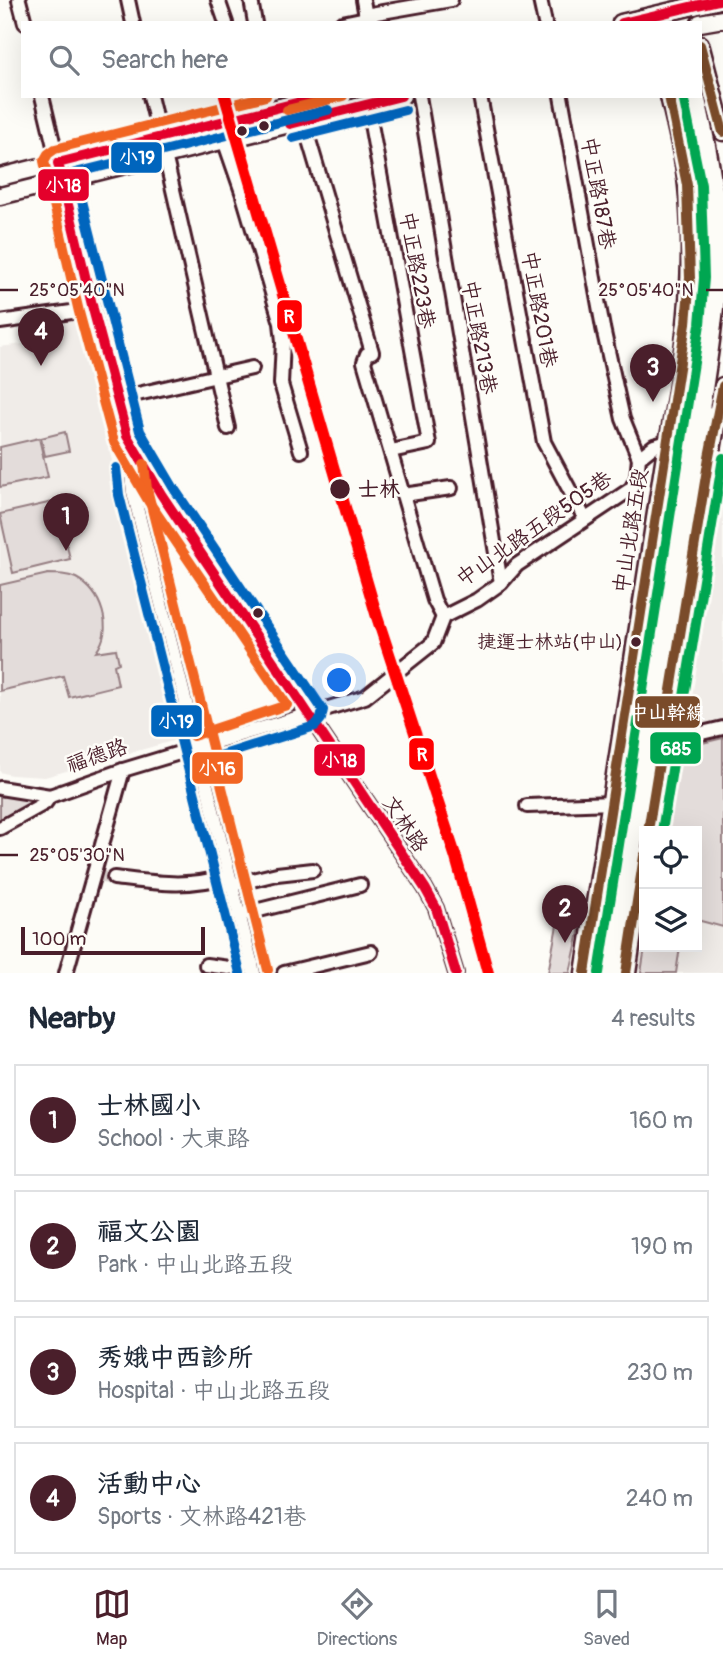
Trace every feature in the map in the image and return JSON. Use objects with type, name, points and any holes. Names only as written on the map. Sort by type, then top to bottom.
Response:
[{"type":"main road","points":[[628,21],[691,3],[719,0]]},
{"type":"main road","points":[[691,3],[697,21]]},
{"type":"main road","points":[[702,22],[723,19]]},
{"type":"main road","points":[[702,52],[723,132]]},
{"type":"main road","points":[[0,177],[160,137],[271,103],[310,98]]},
{"type":"main road","points":[[0,195],[395,98]]},
{"type":"main road","name":"中山北路五段","points":[[649,826],[662,740],[671,561],[683,436],[690,278],[687,185],[669,98]]},
{"type":"main road","name":"中山北路五段","points":[[683,436],[701,325],[706,231],[693,134],[684,98]]},
{"type":"main road","name":"中山北路五段","points":[[683,436],[713,321],[717,247],[713,178],[696,98]]},
{"type":"main road","name":"中山北路五段","points":[[585,973],[612,803],[635,703],[671,561],[720,412],[723,386]]},
{"type":"main road","points":[[683,436],[720,412]]},
{"type":"main road","name":"中山北路五段","points":[[612,973],[671,561]]},
{"type":"main road","name":"中山北路五段","points":[[599,973],[635,703]]},
{"type":"main road","points":[[626,973],[639,888]]},
{"type":"street","points":[[19,0],[24,21]]},
{"type":"street","points":[[128,0],[133,21]]},
{"type":"street","points":[[218,0],[225,21]]},
{"type":"street","points":[[251,0],[256,21]]},
{"type":"street","points":[[363,0],[366,18],[451,0]]},
{"type":"street","points":[[541,0],[545,21]]},
{"type":"street","name":"文林路","points":[[42,98],[93,309],[127,436],[161,494],[425,888],[436,908],[456,973]]},
{"type":"street","points":[[150,98],[160,137]]},
{"type":"street","name":"中正路213巷","points":[[419,98],[501,583]]},
{"type":"street","name":"中正路201巷","points":[[480,98],[544,442],[584,519]]},
{"type":"street","name":"中正路187巷","points":[[561,98],[603,328],[629,438],[639,458]]},
{"type":"street","name":"中正路223巷","points":[[365,106],[371,124],[429,443],[391,451]]},
{"type":"street","points":[[303,120],[372,352],[367,354],[364,362],[434,600],[443,617]]},
{"type":"street","points":[[224,140],[281,323],[281,384],[301,451]]},
{"type":"street","points":[[165,155],[229,428]]},
{"type":"street","points":[[0,322],[93,309]]},
{"type":"street","points":[[116,400],[252,368]]},
{"type":"street","points":[[127,436],[133,492],[253,968],[206,965]]},
{"type":"street","points":[[639,458],[654,446],[683,436]]},
{"type":"street","name":"中山北路五段505巷","points":[[443,617],[477,600],[501,583],[517,565],[631,489],[637,478],[639,458]]},
{"type":"street","points":[[403,495],[451,488]]},
{"type":"street","name":"福德路","points":[[0,828],[45,803],[50,796],[123,770],[365,697],[433,643],[443,617]]},
{"type":"street","points":[[662,740],[723,728]]},
{"type":"street","points":[[66,973],[103,876],[123,770]]},
{"type":"street","points":[[0,788],[50,796]]},
{"type":"street","points":[[527,806],[612,803]]},
{"type":"street","points":[[103,876],[181,885],[313,870]]},
{"type":"street","points":[[239,915],[360,885]]},
{"type":"street","points":[[292,972],[371,952]]},
{"type":"shaded area","points":[[77,317],[148,609],[176,740],[45,777],[11,775],[0,772],[0,347],[22,344],[20,325]]},
{"type":"shaded area","points":[[65,432],[69,451],[45,456],[41,438]]},
{"type":"shaded area","points":[[39,438],[48,477],[0,487],[0,447]]},
{"type":"shaded area","points":[[57,501],[70,559],[13,573],[0,514]]},
{"type":"shaded area","points":[[723,505],[723,721],[680,730],[701,642]]},
{"type":"shaded area","points":[[48,574],[76,578],[93,592],[104,622],[104,632],[96,652],[116,649],[119,663],[114,665],[118,685],[69,697],[63,676],[0,691],[0,585]]},
{"type":"shaded area","points":[[723,738],[723,927],[702,921],[702,826],[664,826],[682,748]]},
{"type":"shaded area","points":[[0,793],[38,802],[0,822]]},
{"type":"shaded area","points":[[558,920],[581,923],[570,973],[548,973]]},
{"type":"shaded area","points":[[702,921],[723,927],[723,973],[634,973],[639,946],[639,952],[702,952]]},
{"type":"shaded area","points":[[644,952],[679,952],[676,973],[641,973]]},
{"type":"tunnel","points":[[101,877],[114,878]]},
{"type":"transit line","name":"小18","points":[[630,21],[719,0]]},
{"type":"transit line","name":"中山幹線","points":[[702,53],[723,132]]},
{"type":"transit line","name":"R","points":[[226,98],[377,617],[456,858],[488,973]]},
{"type":"transit line","name":"小16","points":[[193,736],[287,705],[149,502],[114,442],[79,312],[44,161],[55,149],[258,98]]},
{"type":"transit line","name":"小18","points":[[316,98],[58,163],[127,436],[161,494],[425,888],[436,908],[456,973]]},
{"type":"transit line","name":"小16","points":[[287,110],[335,98]]},
{"type":"transit line","name":"小18","points":[[290,124],[393,98]]},
{"type":"transit line","name":"中山幹線","points":[[585,973],[686,323],[690,278],[687,185],[669,98]]},
{"type":"transit line","name":"685","points":[[599,973],[700,324],[704,278],[701,185],[683,98]]},
{"type":"transit line","name":"小19","points":[[201,762],[315,726],[321,719],[323,710],[173,487],[140,431],[75,173],[328,110]]},
{"type":"transit line","name":"小19","points":[[293,138],[405,110]]},
{"type":"transit line","name":"中山幹線","points":[[649,826],[723,386]]},
{"type":"transit line","name":"685","points":[[663,826],[723,458]]},
{"type":"transit line","name":"小16","points":[[144,464],[147,489],[268,970]]},
{"type":"transit line","name":"小19","points":[[116,468],[119,495],[240,973]]},
{"type":"transit line","name":"中山幹線","points":[[626,973],[639,888]]},
{"type":"place","name":"活動中心","points":[[41,366]]},
{"type":"place","name":"秀娥中西診所","points":[[653,402]]},
{"type":"place","name":"士林","points":[[340,489]]},
{"type":"place","name":"士林國小","points":[[66,551]]},
{"type":"place","name":"捷運士林站(中山)","points":[[636,642]]},
{"type":"place","name":"福文公園","points":[[565,943]]}]
